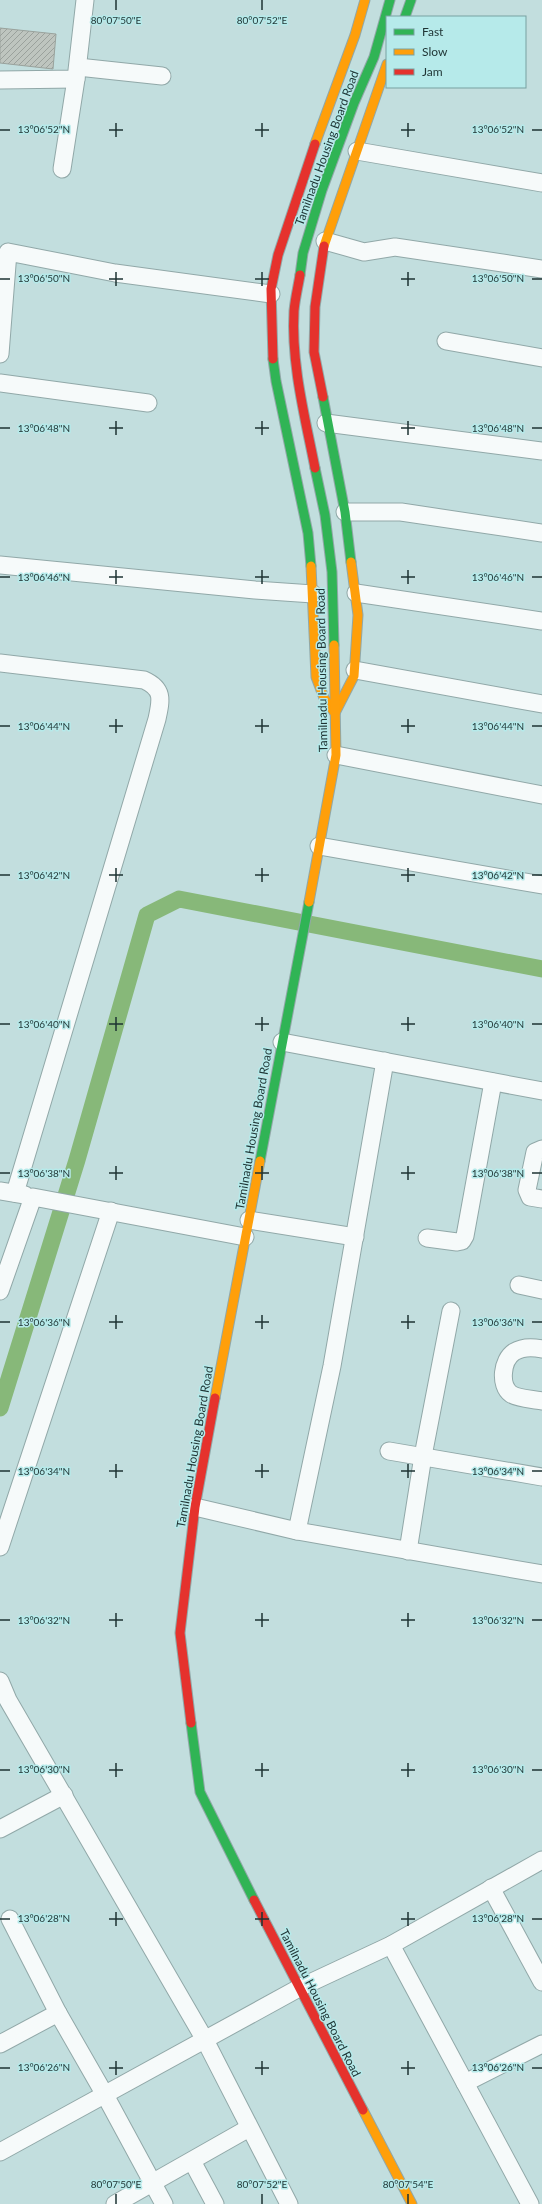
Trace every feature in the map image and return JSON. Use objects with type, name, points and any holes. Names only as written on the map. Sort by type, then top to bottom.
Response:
[{"type":"street","points":[[62,169],[77,73],[85,0]]},
{"type":"street","points":[[365,0],[355,35],[336,84],[278,254],[271,294],[272,348],[276,381],[301,492],[308,533],[313,594],[316,677],[324,698],[335,713],[350,687],[354,670],[358,633],[356,593],[345,512],[326,423],[314,352],[313,328],[325,241],[340,194],[357,151],[386,67]]},
{"type":"street","name":"Tamilnadu Housing Board Road","points":[[390,0],[374,57],[322,190],[303,253],[294,310],[294,342],[299,383],[329,544],[332,572],[336,755],[195,1507],[180,1633],[200,1792],[298,1988],[412,2204]]},
{"type":"street","points":[[405,16],[410,0]]},
{"type":"street","points":[[0,80],[77,73],[162,76]]},
{"type":"street","points":[[357,151],[542,183]]},
{"type":"street","points":[[325,241],[364,252],[395,247],[542,269]]},
{"type":"street","points":[[0,354],[8,252],[115,273],[271,294]]},
{"type":"street","points":[[446,341],[542,358]]},
{"type":"street","points":[[0,383],[148,403]]},
{"type":"street","points":[[326,423],[542,451]]},
{"type":"street","points":[[345,512],[401,512],[542,533]]},
{"type":"street","points":[[0,565],[313,594]]},
{"type":"street","points":[[356,593],[542,622]]},
{"type":"street","points":[[0,663],[144,680],[153,684],[159,691],[160,701],[157,719],[8,1192],[111,1211],[247,1228],[355,1237]]},
{"type":"street","points":[[354,670],[542,704]]},
{"type":"street","points":[[336,755],[542,795]]},
{"type":"street","points":[[319,846],[542,885]]},
{"type":"street","points":[[282,1042],[542,1091]]},
{"type":"street","points":[[298,1531],[332,1366],[385,1061]]},
{"type":"street","points":[[427,1238],[457,1242],[462,1240],[465,1236],[493,1082]]},
{"type":"street","points":[[542,1148],[535,1152],[527,1190],[530,1196],[542,1199]]},
{"type":"street","points":[[0,1291],[40,1198]]},
{"type":"street","points":[[0,1547],[111,1211]]},
{"type":"street","points":[[519,1285],[542,1290]]},
{"type":"street","points":[[408,1551],[423,1456],[451,1311]]},
{"type":"street","points":[[542,1349],[533,1347],[515,1352],[508,1359],[503,1381],[506,1390],[513,1395],[542,1401]]},
{"type":"street","points":[[389,1451],[542,1477]]},
{"type":"street","points":[[195,1507],[298,1531],[542,1574]]},
{"type":"street","points":[[0,1681],[8,1700],[205,2040],[289,2204]]},
{"type":"street","points":[[0,1829],[64,1795]]},
{"type":"street","points":[[0,2152],[298,1988],[391,1945],[542,1860]]},
{"type":"street","points":[[491,1888],[541,1979]]},
{"type":"street","points":[[10,1919],[58,2013],[105,2095],[164,2204]]},
{"type":"street","points":[[391,1945],[530,2204]]},
{"type":"street","points":[[0,2044],[58,2013]]},
{"type":"street","points":[[465,2083],[542,2044]]},
{"type":"street","points":[[115,2204],[249,2128]]},
{"type":"street","points":[[192,2160],[215,2204]]},
{"type":"building","points":[[0,28],[56,34],[53,69],[0,63]]},
{"type":"waterway","points":[[0,1408],[77,1160],[147,915],[179,899],[542,969]]},
{"type":"traffic: fast","points":[[300,275],[303,253],[322,190],[354,103],[374,57],[390,0]]},
{"type":"traffic: fast","points":[[405,16],[411,0]]},
{"type":"traffic: fast","points":[[273,359],[276,381],[308,533],[311,566]]},
{"type":"traffic: fast","points":[[323,397],[345,512],[351,562]]},
{"type":"traffic: fast","points":[[315,468],[325,515],[332,572],[334,645]]},
{"type":"traffic: fast","points":[[260,1161],[309,902]]},
{"type":"traffic: fast","points":[[191,1723],[200,1792],[254,1900]]},
{"type":"traffic: slow","points":[[315,144],[355,35],[365,0]]},
{"type":"traffic: slow","points":[[324,246],[386,67]]},
{"type":"traffic: slow","points":[[311,566],[316,677],[324,698],[335,713],[354,676],[358,615],[351,562]]},
{"type":"traffic: slow","points":[[309,902],[336,755],[334,645]]},
{"type":"traffic: slow","points":[[215,1398],[260,1161]]},
{"type":"traffic: slow","points":[[363,2110],[412,2204]]},
{"type":"traffic: jam","points":[[273,359],[271,289],[278,255],[315,144]]},
{"type":"traffic: jam","points":[[323,397],[314,352],[315,307],[324,246]]},
{"type":"traffic: jam","points":[[300,275],[294,311],[295,351],[303,410],[315,468]]},
{"type":"traffic: jam","points":[[191,1723],[180,1633],[195,1507],[215,1398]]},
{"type":"traffic: jam","points":[[254,1900],[363,2110]]}]
